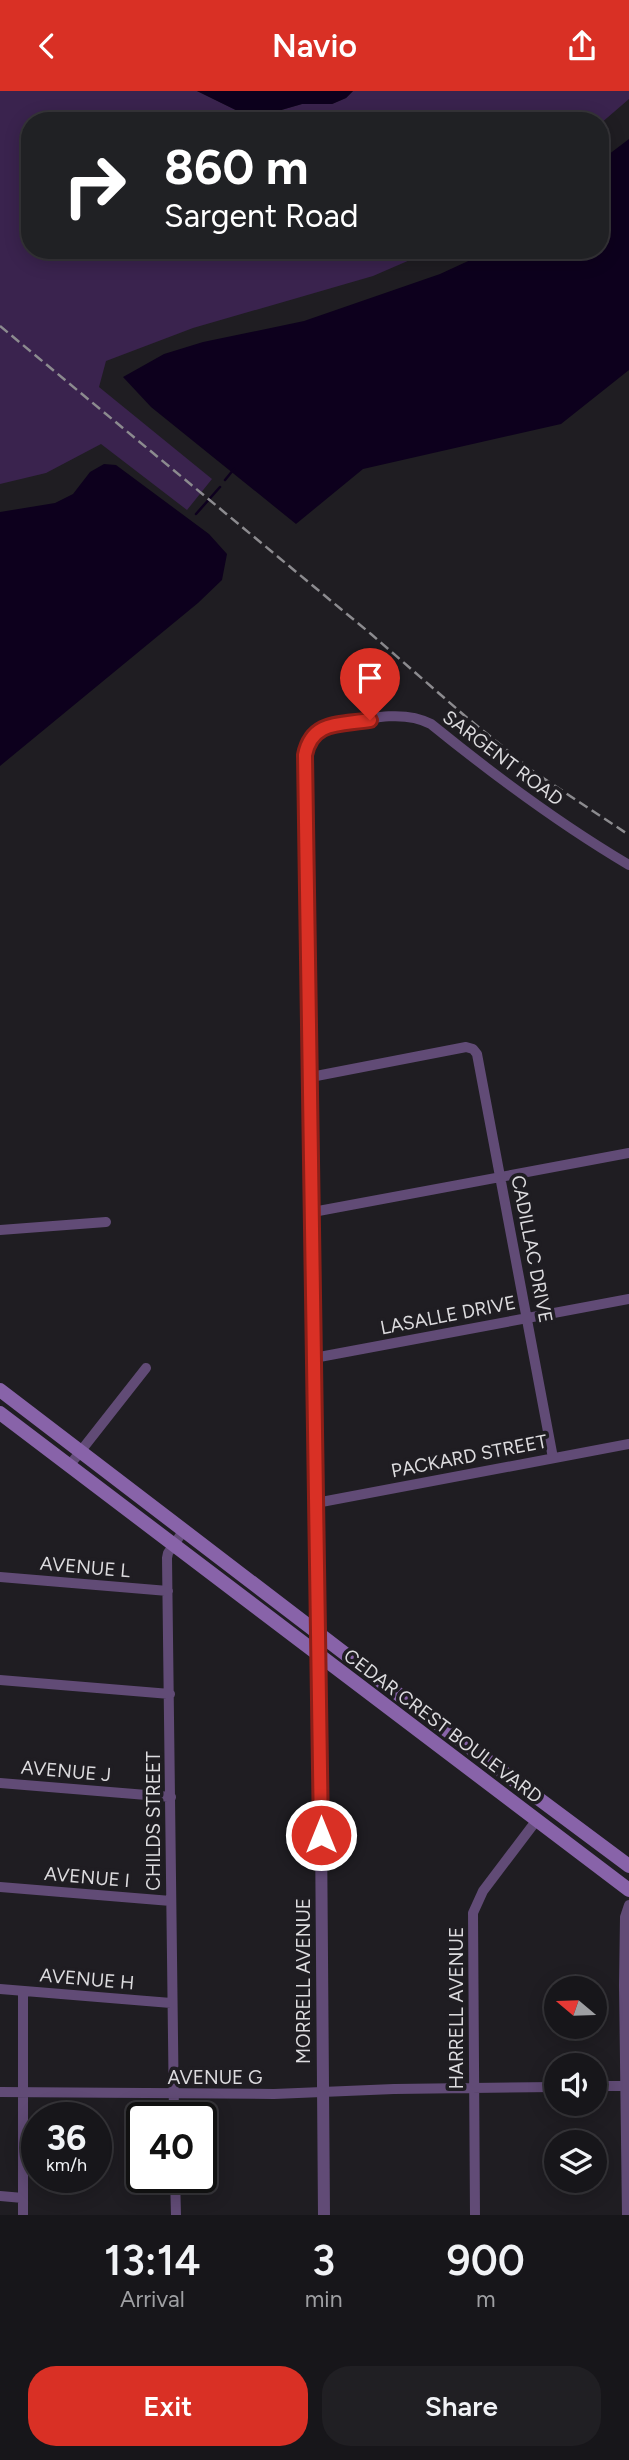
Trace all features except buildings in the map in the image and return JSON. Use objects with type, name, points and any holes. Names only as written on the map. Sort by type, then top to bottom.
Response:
[{"type":"main road","name":"CEDAR CREST BOULEVARD","points":[[0,1390],[629,1866]]},
{"type":"main road","name":"CEDAR CREST BOULEVARD","points":[[0,1413],[629,1890]]},
{"type":"main road","points":[[536,1821],[548,1805]]},
{"type":"street","name":"SARGENT ROAD","points":[[309,739],[314,732],[323,728],[394,716],[419,717],[555,820],[629,865]]},
{"type":"street","name":"MORRELL AVENUE","points":[[309,739],[305,755],[320,1656],[324,2215]]},
{"type":"street","name":"CADILLAC DRIVE","points":[[311,1077],[466,1047],[477,1054],[553,1458]]},
{"type":"street","points":[[313,1212],[629,1153]]},
{"type":"street","points":[[0,1230],[106,1222]]},
{"type":"street","name":"LASALLE DRIVE","points":[[314,1357],[629,1299]]},
{"type":"street","points":[[69,1466],[146,1368]]},
{"type":"street","name":"PACKARD STREET","points":[[316,1503],[629,1444]]},
{"type":"street","name":"CHILDS STREET","points":[[174,2102],[167,1558],[184,1530]]},
{"type":"street","name":"AVENUE L","points":[[0,1577],[168,1591]]},
{"type":"street","points":[[0,1680],[170,1694]]},
{"type":"street","name":"AVENUE J","points":[[0,1783],[171,1797]]},
{"type":"street","name":"HARRELL AVENUE","points":[[475,2215],[473,1913],[482,1891],[536,1821]]},
{"type":"street","name":"AVENUE I","points":[[0,1887],[171,1901]]},
{"type":"street","points":[[627,2215],[624,2086],[625,1917],[629,1905]]},
{"type":"street","name":"AVENUE H","points":[[0,1989],[172,2003]]},
{"type":"street","points":[[23,1991],[23,2215]]},
{"type":"street","points":[[607,2086],[624,2086]]},
{"type":"street","name":"AVENUE G","points":[[0,2092],[174,2095],[544,2087]]},
{"type":"street","points":[[175,2193],[176,2215]]},
{"type":"street","points":[[0,2196],[23,2198]]},
{"type":"shaded area","points":[[0,91],[197,91],[240,112],[21,112],[21,259],[412,259],[373,276],[193,328],[106,361],[99,387],[212,479],[187,510],[101,444],[46,473],[0,484]]},
{"type":"shaded area","points":[[197,91],[353,91],[346,98],[332,104],[302,104],[274,112],[240,112]]},
{"type":"shaded area","points":[[353,91],[629,91],[629,99],[609,116],[609,112],[274,112],[302,104],[332,104],[346,98]]},
{"type":"shaded area","points":[[629,139],[629,370],[561,424],[363,469],[296,524],[151,407],[123,377],[164,354],[203,342],[304,321],[440,274],[472,259],[609,259],[609,154]]},
{"type":"shaded area","points":[[104,464],[116,465],[209,534],[227,554],[222,580],[198,603],[0,766],[0,512],[55,503],[73,494],[90,472]]},
{"type":"waterway","points":[[225,480],[234,469]]},
{"type":"waterway","points":[[196,514],[220,487]]},
{"type":"railway","points":[[0,326],[534,772],[629,835]]},
{"type":"route","points":[[321,1835],[305,755],[309,739],[314,732],[370,720]]}]
